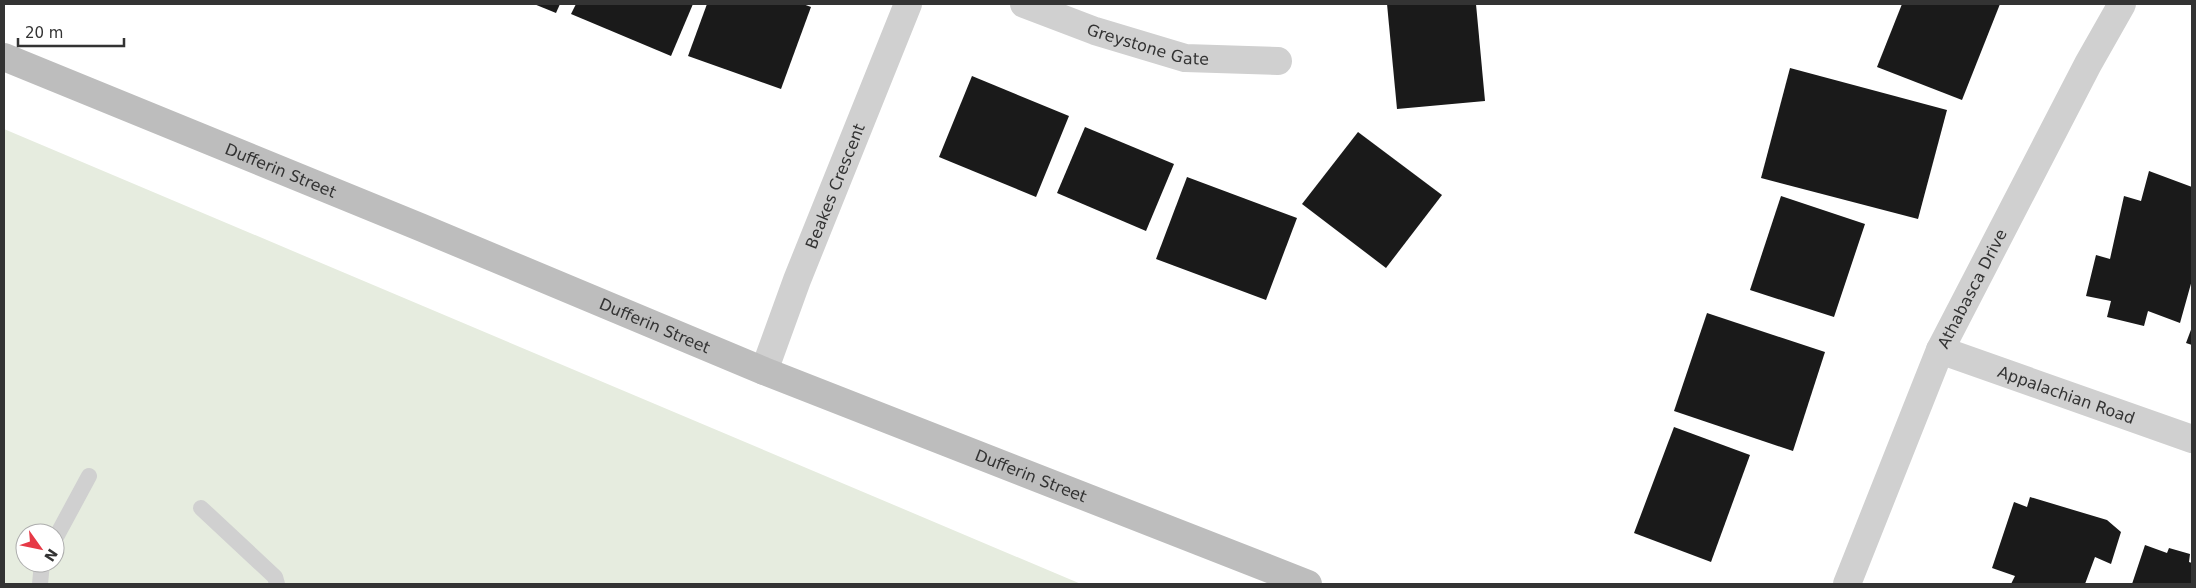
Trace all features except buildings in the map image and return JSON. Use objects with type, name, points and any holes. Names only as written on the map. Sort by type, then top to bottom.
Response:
[{"type":"main road","name":"Dufferin Street","points":[[4,57],[420,227],[764,371],[1308,584]]},
{"type":"street","name":"Beakes Crescent","points":[[764,371],[797,280],[908,4]]},
{"type":"street","name":"Greystone Gate","points":[[1024,4],[1095,32],[1185,58],[1278,61]]},
{"type":"street","name":"Athabasca Drive","points":[[1847,584],[1940,350],[2088,64],[2122,4]]},
{"type":"street","name":"Appalachian Road","points":[[1940,350],[2192,440]]},
{"type":"lane","points":[[64,523],[89,476]]},
{"type":"lane","points":[[201,508],[275,577],[277,584]]},
{"type":"shaded area","points":[[4,129],[1081,584],[4,584]]}]
